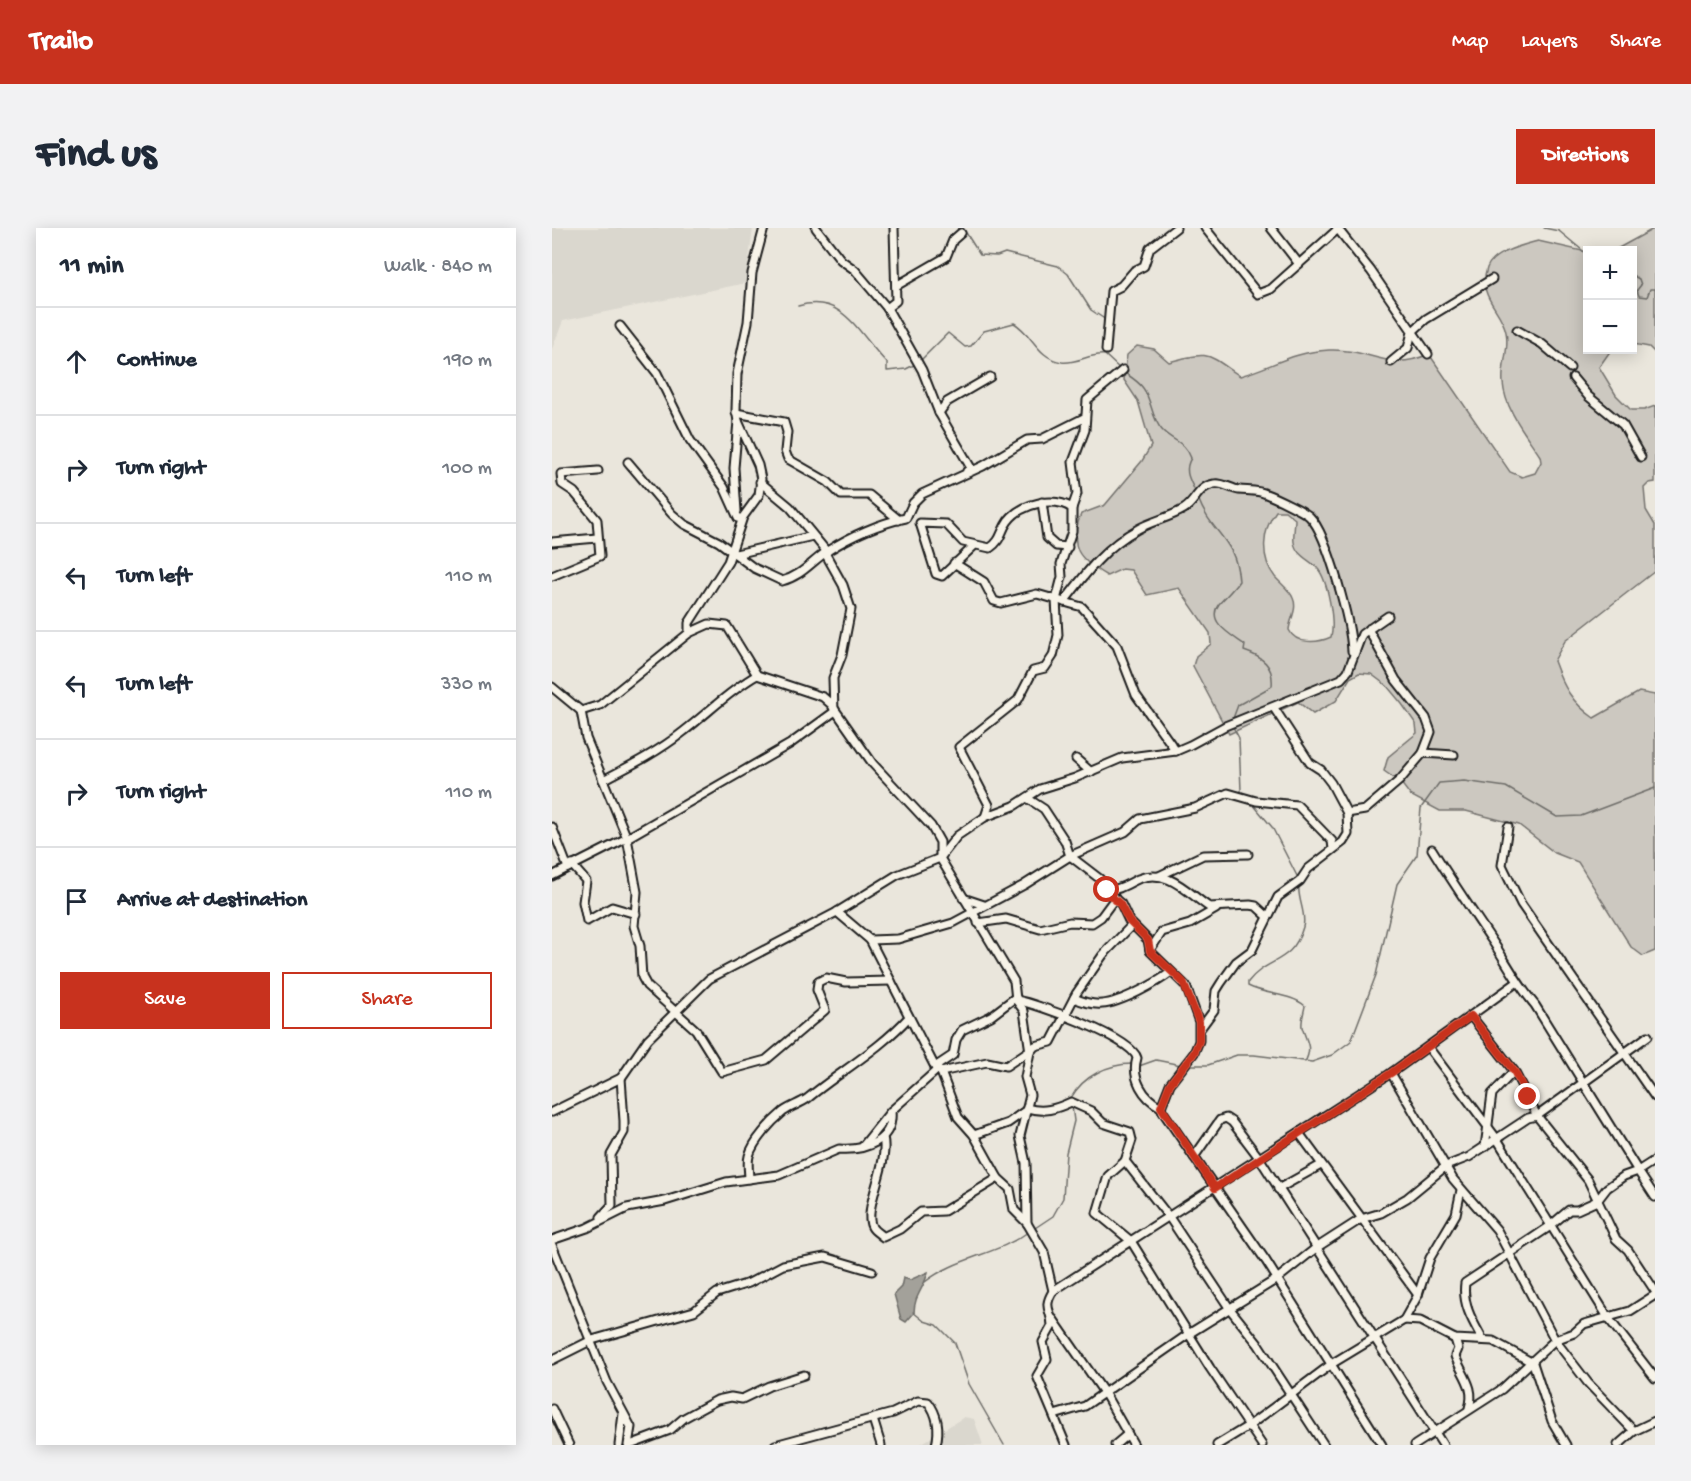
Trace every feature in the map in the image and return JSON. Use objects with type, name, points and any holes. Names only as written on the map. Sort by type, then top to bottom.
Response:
[{"type":"street","points":[[738,528],[759,495],[760,482],[755,454],[736,413],[738,374],[748,322],[752,273],[764,228]]},
{"type":"street","points":[[816,228],[841,260],[855,270],[887,308],[922,370],[939,413],[971,468],[913,503]]},
{"type":"street","points":[[887,308],[896,301],[894,228]]},
{"type":"street","points":[[1106,350],[1111,291],[1120,286],[1134,271],[1141,268],[1149,248],[1176,228]]},
{"type":"street","points":[[1205,228],[1244,274],[1255,294],[1271,288],[1338,229],[1371,271],[1428,354]]},
{"type":"street","points":[[1271,228],[1299,264]]},
{"type":"street","points":[[896,286],[946,257],[953,240],[961,233]]},
{"type":"street","points":[[1391,363],[1408,348],[1412,332],[1426,319],[1492,279]]},
{"type":"street","points":[[620,326],[657,373],[690,440],[724,487],[738,518]]},
{"type":"street","points":[[1517,330],[1542,344],[1570,368]]},
{"type":"street","points":[[985,817],[989,805],[959,747],[1018,700],[1033,671],[1045,668],[1053,656],[1058,635],[1056,600],[1062,577],[1061,564],[1072,531],[1072,508],[1077,494],[1073,462],[1085,430],[1087,400],[1123,370]]},
{"type":"street","points":[[939,413],[947,402],[990,377]]},
{"type":"street","points":[[1573,378],[1588,396],[1623,425],[1641,457]]},
{"type":"street","points":[[736,413],[784,422],[787,432],[785,451],[788,459],[828,482],[841,495],[869,495],[898,520]]},
{"type":"street","points":[[628,462],[672,514],[684,524],[734,553],[754,568],[782,581],[806,570],[826,552],[849,538],[906,518],[913,503],[922,494],[983,466],[1027,440],[1042,439],[1084,418]]},
{"type":"street","points":[[689,633],[689,623],[734,553],[738,528],[734,468],[738,421]]},
{"type":"street","points":[[552,576],[600,556],[597,520],[580,498],[562,484],[561,474],[598,471]]},
{"type":"street","points":[[760,482],[790,507],[826,552],[843,585],[851,609],[842,654],[833,678],[834,712]]},
{"type":"street","points":[[1064,602],[1090,567],[1112,547],[1138,529],[1186,508],[1196,493],[1210,484],[1218,483],[1234,490],[1265,493],[1311,518],[1322,537],[1345,611],[1352,637],[1352,657]]},
{"type":"street","points":[[974,546],[954,563],[947,574],[942,576],[936,574],[920,523],[946,524],[963,543],[990,548],[1000,541],[1008,521],[1026,507],[1041,502],[1064,503],[1072,508]]},
{"type":"street","points":[[1041,502],[1047,538],[1056,546],[1068,547]]},
{"type":"street","points":[[734,553],[813,536]]},
{"type":"street","points":[[552,542],[597,538]]},
{"type":"street","points":[[954,563],[984,582],[994,601],[1001,603],[1037,594],[1082,607],[1117,646],[1136,695],[1176,751]]},
{"type":"street","points":[[552,1110],[621,1078],[641,1047],[697,988],[717,974],[837,912],[897,875],[940,858],[957,836],[985,817],[1002,813],[1040,789],[1091,772],[1122,758],[1176,751],[1225,726],[1341,679],[1348,671],[1357,642],[1368,629],[1388,616]]},
{"type":"street","points":[[581,711],[600,705],[689,633],[709,624],[727,626],[757,675],[823,698],[831,704],[834,712],[873,764],[931,826],[940,842],[940,858],[1014,981],[1016,999],[1024,1011],[1030,1051],[1026,1072],[1030,1095],[1020,1136],[1026,1163],[1028,1223]]},
{"type":"street","points":[[1347,813],[1360,812],[1373,804],[1409,772],[1423,753],[1431,732],[1430,724],[1382,658],[1368,629]]},
{"type":"street","points":[[603,780],[662,747],[712,709],[730,690],[757,675]]},
{"type":"street","points":[[552,687],[581,711],[586,738],[627,838],[638,892],[634,926],[640,946],[642,978],[647,986],[664,999],[675,1013],[696,1030],[722,1072],[766,1060],[825,1010],[817,990],[818,982],[826,978],[846,982],[891,981]]},
{"type":"street","points":[[1198,1032],[1214,1010],[1216,991],[1236,962],[1252,950],[1278,897],[1300,881],[1308,868],[1348,834],[1347,813],[1332,783],[1321,770],[1310,763],[1274,708]]},
{"type":"street","points":[[552,876],[627,838],[808,733],[819,721],[834,712]]},
{"type":"street","points":[[1423,753],[1454,755]]},
{"type":"street","points":[[1076,759],[1091,772]]},
{"type":"street","points":[[870,940],[898,939],[944,926],[1024,885],[1070,856],[1125,832],[1140,819],[1195,808],[1228,794],[1256,801],[1298,806],[1332,841],[1333,849]]},
{"type":"street","points":[[1027,798],[1044,809],[1065,841],[1070,856],[1100,879],[1102,888],[1115,898],[1132,925],[1148,940],[1150,951],[1186,986],[1199,1022],[1194,1053],[1170,1084],[1161,1107]]},
{"type":"street","points":[[1508,826],[1502,866],[1513,887],[1532,920],[1655,1097]]},
{"type":"street","points":[[552,827],[570,867],[586,881],[583,902],[587,921],[612,907],[636,914]]},
{"type":"street","points":[[1432,849],[1475,919],[1491,939],[1516,983],[1535,1005],[1655,1197]]},
{"type":"street","points":[[1102,888],[1113,890],[1142,878],[1159,876],[1203,855],[1248,854]]},
{"type":"street","points":[[1159,876],[1186,886],[1203,903],[1216,909]]},
{"type":"street","points":[[963,898],[984,904]]},
{"type":"street","points":[[978,923],[1006,920],[1040,929],[1070,922],[1092,923],[1101,917],[1115,898]]},
{"type":"street","points":[[1150,951],[1162,932],[1190,924],[1216,909],[1250,905],[1267,916]]},
{"type":"street","points":[[837,912],[870,940],[938,1070],[958,1117],[974,1135],[998,1178],[1010,1190],[1014,1210],[1028,1223],[1044,1252],[1053,1291]]},
{"type":"street","points":[[938,1070],[987,1062],[1006,1066],[1035,1046],[1051,1042],[1063,1016],[1103,955],[1132,925]]},
{"type":"street","points":[[1074,998],[1092,1004],[1108,1003],[1159,981],[1171,972]]},
{"type":"street","points":[[1066,1445],[1054,1415],[1044,1399],[1037,1376],[1047,1359],[1043,1342],[1053,1326],[1047,1310],[1047,1300],[1053,1291],[1391,1073],[1516,983]]},
{"type":"street","points":[[1016,999],[1115,1037],[1136,1051],[1140,1087],[1151,1102],[1161,1107],[1333,1363],[1382,1445]]},
{"type":"street","points":[[863,1146],[891,1111],[953,1055],[956,1040],[962,1030],[991,1016],[1016,999]]},
{"type":"street","points":[[1469,1408],[1502,1389],[1533,1363],[1555,1340],[1574,1333],[1584,1324],[1630,1311],[1655,1293],[1628,1250],[1616,1239],[1588,1180],[1537,1116],[1514,1071],[1471,1016]]},
{"type":"street","points":[[749,1179],[749,1155],[758,1140],[784,1111],[806,1100],[834,1076],[895,1032],[909,1017]]},
{"type":"street","points":[[1054,1415],[1074,1412],[1105,1394],[1190,1333],[1277,1280],[1316,1248],[1361,1219],[1381,1213],[1407,1198],[1446,1166],[1469,1157],[1528,1118],[1537,1116],[1582,1081],[1648,1036]]},
{"type":"street","points":[[1428,1047],[1497,1139],[1549,1227],[1609,1318],[1655,1378]]},
{"type":"street","points":[[1485,1147],[1492,1094],[1514,1071]]},
{"type":"street","points":[[1391,1073],[1461,1190],[1497,1230],[1555,1340],[1588,1383],[1634,1431]]},
{"type":"street","points":[[595,1223],[612,1206],[611,1155],[621,1138],[624,1121],[621,1078]]},
{"type":"street","points":[[974,1135],[1008,1123],[1026,1109],[1039,1111],[1058,1108],[1071,1102],[1090,1111],[1103,1123],[1126,1129],[1132,1140],[1125,1161],[1108,1176],[1097,1214],[1131,1241],[1210,1368],[1263,1445]]},
{"type":"street","points":[[552,1240],[576,1233],[627,1208],[665,1202],[709,1186],[779,1176],[823,1154],[878,1143],[888,1133],[892,1122],[891,1111]]},
{"type":"street","points":[[1194,1157],[1220,1120],[1226,1118],[1247,1140],[1443,1445]]},
{"type":"street","points":[[1299,1133],[1418,1295]]},
{"type":"street","points":[[883,1137],[885,1158],[870,1215],[872,1227],[883,1237],[900,1229],[921,1212],[944,1211],[998,1178]]},
{"type":"street","points":[[1483,1340],[1468,1312],[1463,1294],[1465,1283],[1549,1227],[1569,1210],[1577,1210],[1597,1201],[1607,1188],[1623,1176],[1638,1172],[1655,1160]]},
{"type":"street","points":[[1125,1161],[1169,1217],[1230,1309],[1258,1344],[1324,1445]]},
{"type":"street","points":[[1278,1189],[1322,1165]]},
{"type":"street","points":[[1217,1445],[1250,1425],[1333,1363],[1404,1320],[1418,1295],[1430,1258],[1456,1214],[1461,1190]]},
{"type":"street","points":[[552,1245],[607,1382],[631,1427],[629,1445],[670,1430],[684,1418],[717,1400],[731,1397],[742,1399],[769,1386],[804,1375]]},
{"type":"street","points":[[552,1360],[592,1341],[694,1311],[717,1293],[749,1283],[784,1264],[825,1257],[872,1271]]},
{"type":"street","points":[[1047,1310],[1105,1394],[1134,1445]]},
{"type":"street","points":[[1404,1320],[1420,1322],[1455,1339],[1493,1341],[1533,1363],[1552,1421],[1566,1445]]},
{"type":"street","points":[[1415,1445],[1461,1418],[1469,1408],[1473,1397],[1471,1387],[1455,1356],[1458,1349],[1455,1339]]},
{"type":"street","points":[[775,1445],[873,1419],[918,1401],[928,1402],[935,1411],[939,1433],[936,1445]]},
{"type":"street","points":[[552,1409],[569,1445]]},
{"type":"street","points":[[619,1445],[623,1414]]},
{"type":"street","points":[[873,1419],[881,1445]]},
{"type":"street","points":[[1618,1445],[1634,1431],[1655,1421]]},
{"type":"street","points":[[1116,1445],[1128,1434]]},
{"type":"shaded area","points":[[552,228],[753,228],[746,283],[563,321],[552,349]]},
{"type":"shaded area","points":[[1655,228],[1655,353],[1649,347],[1637,345],[1637,246],[1622,246]]},
{"type":"shaded area","points":[[1538,241],[1583,251],[1583,354],[1608,354],[1599,367],[1616,395],[1631,410],[1644,410],[1655,406],[1655,482],[1649,483],[1644,488],[1646,510],[1655,525],[1655,571],[1565,641],[1554,661],[1569,693],[1594,718],[1639,692],[1655,695],[1655,951],[1643,956],[1631,947],[1578,862],[1555,853],[1519,825],[1466,811],[1440,811],[1410,795],[1401,783],[1384,771],[1388,757],[1417,733],[1416,724],[1387,686],[1371,674],[1359,673],[1350,678],[1336,701],[1313,714],[1298,702],[1229,734],[1193,666],[1196,656],[1211,644],[1210,633],[1179,588],[1147,595],[1131,570],[1122,569],[1107,576],[1083,558],[1076,544],[1077,525],[1081,514],[1105,505],[1142,461],[1151,446],[1138,401],[1124,380],[1127,355],[1137,346],[1154,349],[1169,362],[1193,356],[1207,356],[1240,376],[1294,356],[1316,351],[1344,350],[1390,361],[1414,359],[1429,354],[1510,472],[1522,477],[1535,473],[1541,462],[1540,456],[1508,403],[1503,377],[1507,345],[1506,332],[1485,287],[1490,262],[1509,250]],"holes":[[[1276,511],[1285,511],[1295,519],[1295,547],[1322,575],[1330,602],[1332,630],[1331,637],[1326,639],[1308,641],[1292,635],[1289,630],[1294,610],[1293,598],[1275,577],[1267,561],[1266,535]]]},
{"type":"shaded area","points":[[928,1272],[916,1301],[914,1313],[906,1322],[901,1319],[894,1294],[901,1287],[903,1278],[910,1280]]},
{"type":"shaded area","points":[[964,1417],[974,1419],[983,1445],[919,1445]]},
{"type":"waterway","points":[[963,228],[980,255],[997,256],[1005,253],[1058,266],[1068,274],[1091,310],[1106,320]]},
{"type":"waterway","points":[[1544,228],[1559,231],[1583,251]]},
{"type":"waterway","points":[[1637,278],[1641,285],[1637,290]]},
{"type":"waterway","points":[[1637,290],[1639,296],[1647,297],[1650,289],[1655,289]]},
{"type":"waterway","points":[[798,306],[827,305],[839,311],[849,319],[887,363],[887,371],[906,369],[916,364]]},
{"type":"waterway","points":[[920,361],[948,333],[965,347],[971,346],[984,331],[1014,323],[1041,351],[1054,360],[1068,362],[1105,355],[1121,370]]},
{"type":"waterway","points":[[1125,373],[1143,388],[1158,425],[1188,452],[1191,458],[1188,476],[1196,493]]},
{"type":"waterway","points":[[1198,498],[1209,520],[1228,545],[1237,567],[1239,581],[1219,604],[1215,617],[1222,628],[1245,645],[1244,651],[1266,663],[1272,679],[1272,686],[1238,705],[1232,721]]},
{"type":"waterway","points":[[1232,725],[1239,738],[1241,791],[1244,795]]},
{"type":"waterway","points":[[1189,1065],[1208,1065],[1237,1055],[1312,1062],[1332,1055],[1351,1041],[1376,975],[1397,884],[1417,855],[1421,808],[1439,783],[1464,781],[1506,787],[1557,817],[1581,816],[1655,788]]},
{"type":"waterway","points":[[1252,803],[1272,827],[1298,878]]},
{"type":"waterway","points":[[1299,885],[1304,922],[1298,939],[1286,955],[1255,974],[1248,982],[1248,986],[1293,999],[1305,1006],[1302,1027],[1309,1048],[1305,1062]]},
{"type":"waterway","points":[[1139,1066],[1156,1060],[1181,1065]]},
{"type":"waterway","points":[[1071,1098],[1082,1083],[1097,1073],[1114,1066],[1132,1064]]},
{"type":"waterway","points":[[1035,1228],[1053,1216],[1063,1198],[1066,1153],[1074,1121],[1072,1106]]},
{"type":"waterway","points":[[925,1282],[950,1267],[1004,1246],[1028,1232]]},
{"type":"waterway","points":[[913,1312],[924,1321],[937,1325],[955,1343],[969,1384],[1004,1445]]},
{"type":"route","points":[[1107,890],[1102,888],[1111,893],[1132,925],[1148,940],[1150,951],[1186,986],[1199,1022],[1199,1041],[1194,1053],[1170,1084],[1161,1107],[1215,1188],[1391,1073],[1471,1016],[1514,1071],[1528,1097]]}]
